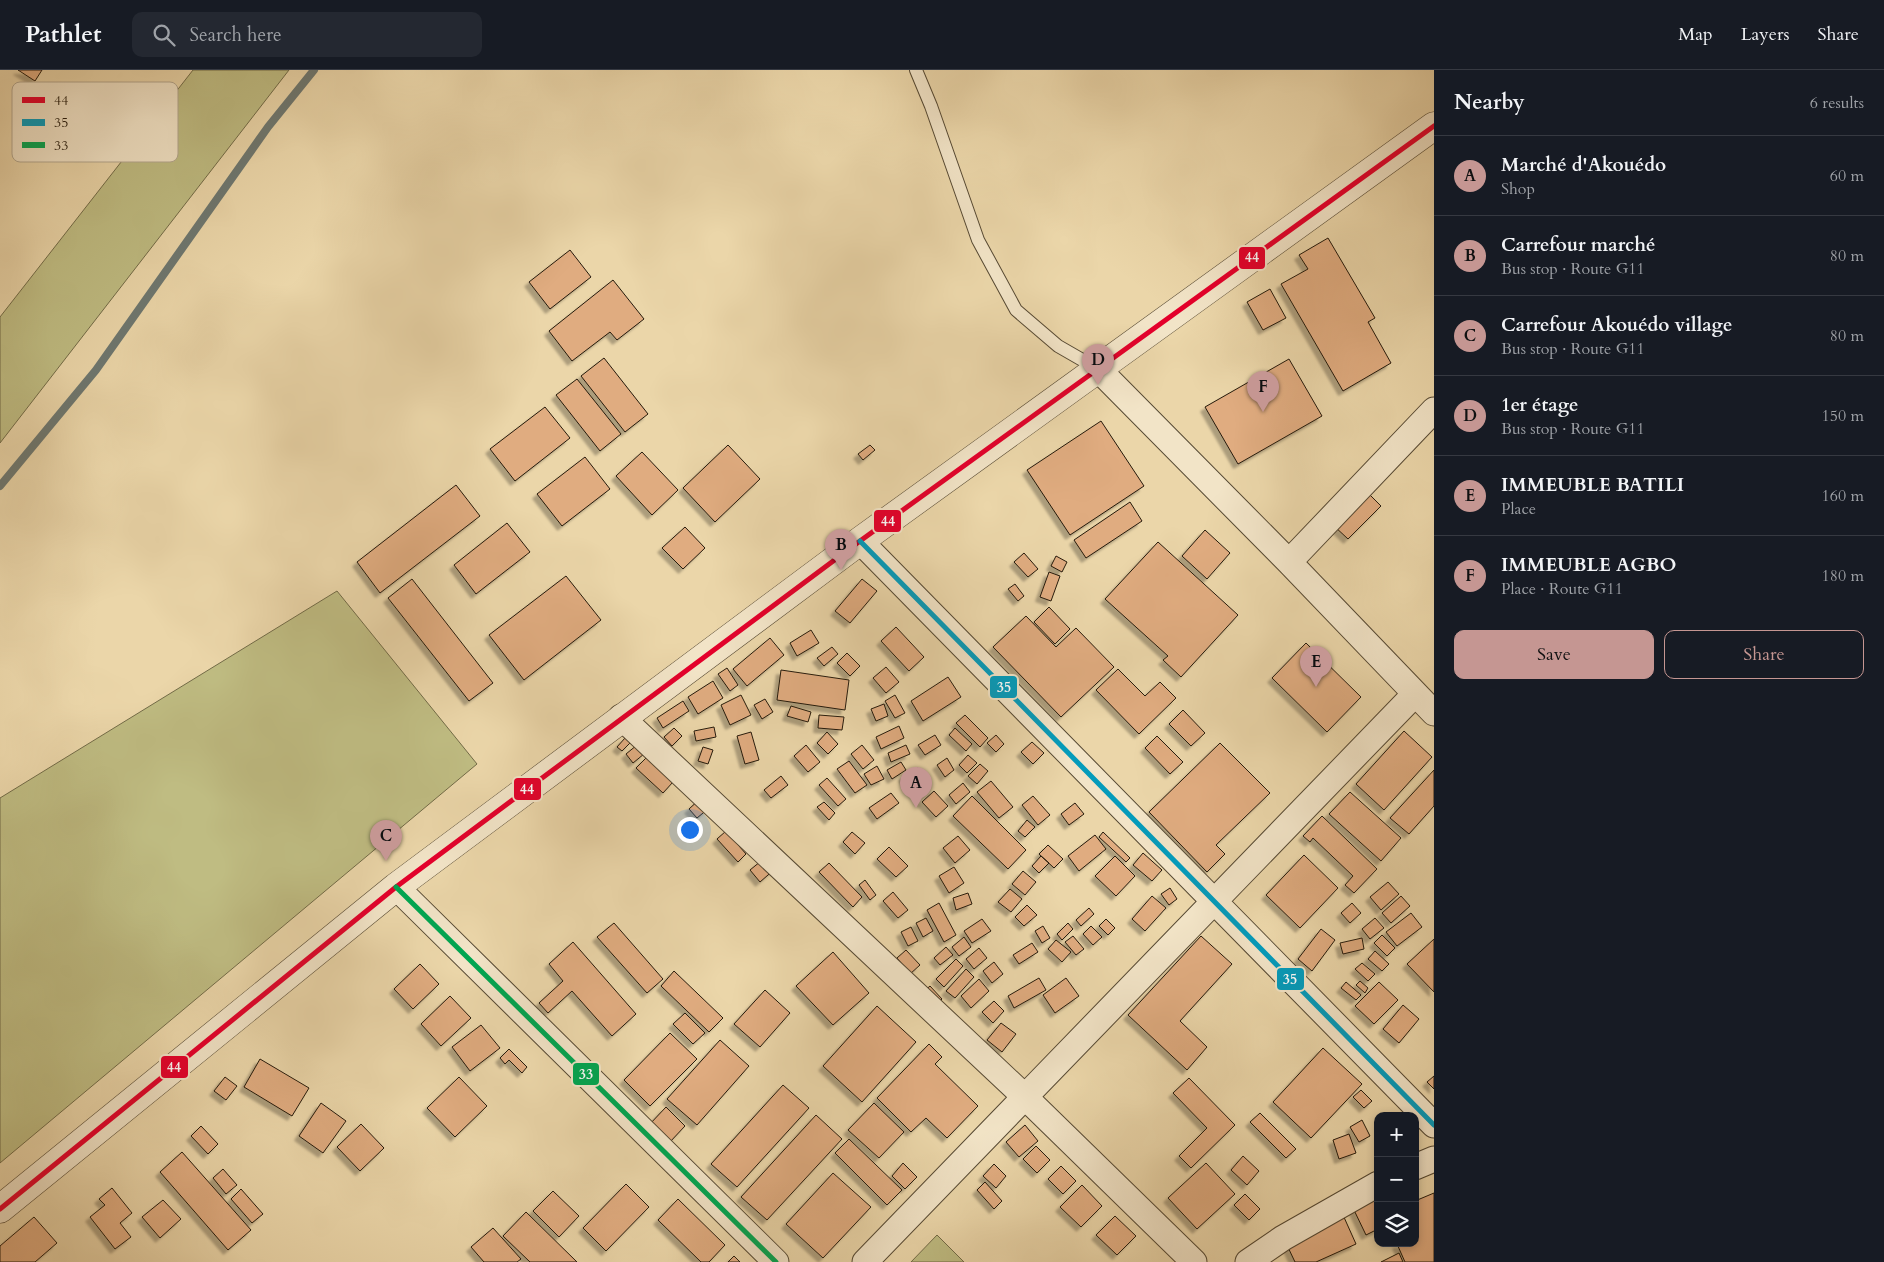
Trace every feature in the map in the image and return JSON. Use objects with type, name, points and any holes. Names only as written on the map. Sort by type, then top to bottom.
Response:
[{"type":"street","points":[[0,1209],[396,887],[621,717],[860,540],[1099,370],[1434,126]]},
{"type":"street","points":[[1099,370],[1289,562],[1434,713]]},
{"type":"street","points":[[1289,562],[1434,410]]},
{"type":"street","points":[[860,540],[1434,1125]]},
{"type":"street","points":[[866,1262],[1415,694]]},
{"type":"street","points":[[621,717],[1025,1097],[1194,1262]]},
{"type":"street","points":[[396,887],[776,1262]]},
{"type":"street","points":[[1419,1165],[1434,1159]]},
{"type":"street","points":[[1248,1262],[1283,1238],[1374,1186]]},
{"type":"lane","points":[[916,70],[931,106],[978,240],[1016,310],[1058,346],[1099,370]]},
{"type":"shaded area","points":[[193,70],[289,70],[0,443],[0,317],[121,162],[178,162],[178,89]]},
{"type":"shaded area","points":[[337,591],[477,764],[0,1163],[0,798]]},
{"type":"shaded area","points":[[937,1235],[964,1262],[911,1262]]},
{"type":"building","points":[[18,70],[42,70],[35,81]]},
{"type":"building","points":[[1328,238],[1375,318],[1368,322],[1391,363],[1343,391],[1281,284],[1308,269],[1299,255]]},
{"type":"building","points":[[570,250],[591,277],[550,309],[529,282]]},
{"type":"building","points":[[613,280],[644,319],[617,340],[610,332],[572,361],[549,331]]},
{"type":"building","points":[[1270,289],[1286,318],[1263,330],[1247,302]]},
{"type":"building","points":[[604,358],[648,414],[625,432],[581,376]]},
{"type":"building","points":[[1289,359],[1322,416],[1238,464],[1205,407]]},
{"type":"building","points":[[577,379],[621,434],[600,451],[556,395]]},
{"type":"building","points":[[545,407],[570,438],[515,481],[490,449]]},
{"type":"building","points":[[1101,421],[1144,486],[1070,535],[1027,470]]},
{"type":"building","points":[[728,445],[760,479],[715,522],[683,488]]},
{"type":"building","points":[[870,445],[875,450],[863,460],[858,454]]},
{"type":"building","points":[[642,452],[678,490],[652,515],[616,476]]},
{"type":"building","points":[[585,457],[610,489],[562,526],[537,494]]},
{"type":"building","points":[[456,485],[480,516],[380,593],[357,562]]},
{"type":"building","points":[[1366,491],[1381,506],[1348,539],[1333,525]]},
{"type":"building","points":[[1130,502],[1142,521],[1086,558],[1074,540]]},
{"type":"building","points":[[507,523],[530,552],[476,594],[454,565]]},
{"type":"building","points":[[685,527],[705,548],[683,569],[662,548]]},
{"type":"building","points":[[1205,530],[1230,553],[1207,579],[1182,556]]},
{"type":"building","points":[[1158,542],[1238,615],[1181,677],[1163,660],[1168,656],[1105,599]]},
{"type":"building","points":[[1024,553],[1038,569],[1028,577],[1014,562]]},
{"type":"building","points":[[1056,556],[1067,562],[1062,572],[1051,566]]},
{"type":"building","points":[[1049,572],[1060,576],[1051,601],[1040,597]]},
{"type":"building","points":[[566,576],[601,620],[524,680],[489,635]]},
{"type":"building","points":[[412,579],[493,683],[469,701],[388,598]]},
{"type":"building","points":[[862,579],[877,591],[850,623],[835,611]]},
{"type":"building","points":[[1015,584],[1024,596],[1018,601],[1008,589]]},
{"type":"building","points":[[1049,607],[1070,629],[1055,644],[1034,622]]},
{"type":"building","points":[[1026,616],[1056,647],[1076,628],[1114,667],[1061,717],[993,647]]},
{"type":"building","points":[[896,627],[924,657],[909,671],[881,641]]},
{"type":"building","points":[[811,630],[819,643],[797,656],[790,643]]},
{"type":"building","points":[[770,638],[784,655],[747,686],[733,669]]},
{"type":"building","points":[[1306,643],[1361,697],[1327,732],[1272,678]]},
{"type":"building","points":[[832,647],[838,654],[824,666],[817,658]]},
{"type":"building","points":[[847,653],[860,666],[850,676],[837,663]]},
{"type":"building","points":[[886,667],[899,682],[886,693],[873,678]]},
{"type":"building","points":[[727,668],[738,685],[730,691],[718,674]]},
{"type":"building","points":[[1118,669],[1145,696],[1160,682],[1176,698],[1139,734],[1096,690]]},
{"type":"building","points":[[781,670],[849,680],[845,710],[777,700]]},
{"type":"building","points":[[948,677],[961,697],[923,721],[911,701]]},
{"type":"building","points":[[713,681],[723,698],[698,714],[688,697]]},
{"type":"building","points":[[741,695],[751,715],[730,725],[721,705]]},
{"type":"building","points":[[895,695],[905,713],[895,718],[885,701]]},
{"type":"building","points":[[765,699],[773,712],[762,719],[754,705]]},
{"type":"building","points":[[683,701],[689,711],[663,728],[657,718]]},
{"type":"building","points":[[884,704],[888,716],[876,721],[871,709]]},
{"type":"building","points":[[791,706],[811,712],[808,722],[787,716]]},
{"type":"building","points":[[1183,710],[1205,733],[1191,746],[1169,724]]},
{"type":"building","points":[[819,715],[844,717],[842,730],[818,728]]},
{"type":"building","points":[[965,715],[988,738],[980,747],[956,723]]},
{"type":"building","points":[[899,726],[904,738],[881,749],[876,737]]},
{"type":"building","points":[[714,727],[716,737],[696,741],[694,731]]},
{"type":"building","points":[[674,728],[682,736],[672,746],[664,737]]},
{"type":"building","points":[[955,728],[972,744],[966,751],[949,735]]},
{"type":"building","points":[[1404,731],[1432,757],[1384,810],[1356,784]]},
{"type":"building","points":[[751,732],[759,760],[745,764],[737,736]]},
{"type":"building","points":[[827,732],[838,744],[828,754],[817,743]]},
{"type":"building","points":[[935,735],[941,745],[925,755],[918,745]]},
{"type":"building","points":[[996,735],[1004,744],[996,752],[987,743]]},
{"type":"building","points":[[1157,736],[1183,762],[1170,774],[1145,748]]},
{"type":"building","points":[[625,738],[630,743],[622,751],[617,747]]},
{"type":"building","points":[[1032,742],[1044,753],[1033,764],[1021,752]]},
{"type":"building","points":[[1220,743],[1270,793],[1216,845],[1225,854],[1207,872],[1149,812]]},
{"type":"building","points":[[637,745],[644,754],[633,763],[626,754]]},
{"type":"building","points":[[806,745],[820,762],[808,772],[794,756]]},
{"type":"building","points":[[862,745],[874,760],[863,769],[851,754]]},
{"type":"building","points":[[906,745],[910,754],[891,762],[888,753]]},
{"type":"building","points":[[703,747],[713,750],[708,764],[698,761]]},
{"type":"building","points":[[968,755],[977,763],[967,773],[959,765]]},
{"type":"building","points":[[646,758],[673,782],[663,793],[636,768]]},
{"type":"building","points":[[947,758],[954,770],[945,777],[937,765]]},
{"type":"building","points":[[849,761],[867,785],[855,793],[837,769]]},
{"type":"building","points":[[901,762],[906,770],[892,779],[887,770]]},
{"type":"building","points":[[980,764],[988,771],[977,784],[968,776]]},
{"type":"building","points":[[877,766],[884,779],[871,785],[864,774]]},
{"type":"building","points":[[918,768],[923,778],[909,786],[903,776]]},
{"type":"building","points":[[1434,770],[1434,806],[1409,834],[1390,818]]},
{"type":"building","points":[[781,776],[788,785],[771,798],[764,790]]},
{"type":"building","points":[[827,778],[846,799],[838,806],[819,785]]},
{"type":"building","points":[[991,781],[1013,807],[999,818],[977,792]]},
{"type":"building","points":[[963,783],[970,792],[956,804],[949,795]]},
{"type":"building","points":[[934,791],[948,806],[936,817],[922,802]]},
{"type":"building","points":[[1350,792],[1401,838],[1381,861],[1329,814]]},
{"type":"building","points":[[891,793],[899,803],[877,819],[869,808]]},
{"type":"building","points":[[972,796],[1026,850],[1008,869],[953,816]]},
{"type":"building","points":[[1033,796],[1050,815],[1038,825],[1022,805]]},
{"type":"building","points":[[700,799],[709,808],[697,818],[689,809]]},
{"type":"building","points":[[824,802],[835,813],[829,820],[817,807]]},
{"type":"building","points":[[1075,803],[1084,814],[1069,825],[1061,814]]},
{"type":"building","points":[[1322,816],[1377,869],[1354,893],[1345,885],[1353,876],[1313,838],[1310,842],[1303,836]]},
{"type":"building","points":[[1027,820],[1035,827],[1025,837],[1018,831]]},
{"type":"building","points":[[726,831],[746,854],[738,862],[717,839]]},
{"type":"building","points":[[852,832],[865,843],[855,854],[843,842]]},
{"type":"building","points":[[1103,832],[1130,858],[1126,862],[1099,837]]},
{"type":"building","points":[[1095,835],[1106,849],[1079,871],[1068,856]]},
{"type":"building","points":[[958,836],[970,850],[955,863],[943,848]]},
{"type":"building","points":[[1048,845],[1063,859],[1054,868],[1039,854]]},
{"type":"building","points":[[889,847],[908,866],[896,877],[877,859]]},
{"type":"building","points":[[1143,853],[1162,870],[1152,881],[1133,865]]},
{"type":"building","points":[[1304,855],[1338,888],[1300,928],[1266,895]]},
{"type":"building","points":[[1041,856],[1049,863],[1039,873],[1032,866]]},
{"type":"building","points":[[1115,856],[1135,876],[1116,896],[1095,876]]},
{"type":"building","points":[[766,857],[776,868],[760,882],[750,870]]},
{"type":"building","points":[[829,863],[862,897],[853,907],[819,872]]},
{"type":"building","points":[[954,867],[964,883],[949,893],[939,876]]},
{"type":"building","points":[[1023,871],[1036,882],[1025,895],[1012,884]]},
{"type":"building","points":[[865,880],[876,895],[870,900],[859,885]]},
{"type":"building","points":[[1388,882],[1399,894],[1381,910],[1370,897]]},
{"type":"building","points":[[1170,888],[1177,899],[1169,905],[1161,894]]},
{"type":"building","points":[[1010,889],[1022,899],[1011,912],[998,902]]},
{"type":"building","points":[[893,892],[908,910],[898,918],[883,901]]},
{"type":"building","points":[[968,893],[972,904],[956,910],[953,898]]},
{"type":"building","points":[[1152,896],[1166,908],[1145,931],[1132,919]]},
{"type":"building","points":[[1401,896],[1410,906],[1391,923],[1382,913]]},
{"type":"building","points":[[939,903],[956,935],[944,942],[927,910]]},
{"type":"building","points":[[1352,903],[1361,913],[1350,923],[1341,913]]},
{"type":"building","points":[[1027,905],[1037,915],[1024,926],[1015,917]]},
{"type":"building","points":[[1089,908],[1094,914],[1081,926],[1076,920]]},
{"type":"building","points":[[1411,913],[1422,927],[1397,946],[1386,932]]},
{"type":"building","points":[[926,918],[933,931],[923,937],[916,923]]},
{"type":"building","points":[[1375,918],[1384,928],[1370,939],[1362,929]]},
{"type":"building","points":[[982,919],[991,931],[972,943],[964,931]]},
{"type":"building","points":[[1106,919],[1115,928],[1108,935],[1099,926]]},
{"type":"building","points":[[614,923],[663,979],[647,993],[597,937]]},
{"type":"building","points":[[1068,923],[1073,929],[1062,940],[1057,934]]},
{"type":"building","points":[[1043,926],[1050,938],[1042,943],[1035,931]]},
{"type":"building","points":[[1091,926],[1102,937],[1093,945],[1083,934]]},
{"type":"building","points":[[911,927],[918,941],[908,946],[901,932]]},
{"type":"building","points":[[1321,929],[1335,940],[1312,971],[1298,959]]},
{"type":"building","points":[[1382,935],[1395,948],[1387,956],[1374,943]]},
{"type":"building","points":[[1073,936],[1084,949],[1076,955],[1065,942]]},
{"type":"building","points":[[1201,936],[1232,964],[1180,1021],[1207,1047],[1187,1070],[1128,1015]]},
{"type":"building","points":[[964,937],[971,947],[959,956],[952,947]]},
{"type":"building","points":[[1362,938],[1364,949],[1343,954],[1340,943]]},
{"type":"building","points":[[1434,939],[1434,992],[1407,964]]},
{"type":"building","points":[[1056,940],[1071,952],[1062,962],[1048,949]]},
{"type":"building","points":[[573,942],[636,1014],[612,1036],[572,991],[548,1013],[539,1003],[563,981],[549,964]]},
{"type":"building","points":[[1032,943],[1038,952],[1019,964],[1013,955]]},
{"type":"building","points":[[946,947],[953,955],[940,965],[934,958]]},
{"type":"building","points":[[979,948],[987,958],[974,969],[966,959]]},
{"type":"building","points":[[906,950],[920,965],[910,974],[897,958]]},
{"type":"building","points":[[1375,951],[1389,964],[1382,971],[1368,959]]},
{"type":"building","points":[[833,952],[869,993],[833,1025],[796,986]]},
{"type":"building","points":[[956,959],[963,966],[944,987],[936,979]]},
{"type":"building","points":[[994,962],[1003,974],[992,983],[983,971]]},
{"type":"building","points":[[1362,963],[1375,974],[1368,981],[1355,969]]},
{"type":"building","points":[[420,964],[439,984],[413,1009],[394,989]]},
{"type":"building","points":[[966,969],[974,977],[955,998],[946,991]]},
{"type":"building","points":[[674,971],[723,1018],[709,1032],[661,986]]},
{"type":"building","points":[[1039,978],[1046,990],[1014,1008],[1008,996]]},
{"type":"building","points":[[1066,978],[1079,996],[1055,1013],[1043,995]]},
{"type":"building","points":[[979,979],[989,991],[971,1008],[961,996]]},
{"type":"building","points":[[1360,981],[1368,988],[1365,993],[1356,985]]},
{"type":"building","points":[[1346,982],[1361,995],[1356,1000],[1341,988]]},
{"type":"building","points":[[1379,982],[1398,1000],[1374,1024],[1355,1006]]},
{"type":"building","points":[[930,986],[942,999],[935,1006],[922,993]]},
{"type":"building","points":[[765,990],[790,1013],[760,1047],[734,1024]]},
{"type":"building","points":[[450,996],[471,1018],[441,1046],[421,1024]]},
{"type":"building","points":[[994,1001],[1004,1011],[993,1023],[982,1012]]},
{"type":"building","points":[[1403,1005],[1419,1019],[1399,1043],[1383,1029]]},
{"type":"building","points":[[877,1006],[916,1042],[862,1102],[823,1066]]},
{"type":"building","points":[[685,1013],[705,1033],[693,1044],[673,1024]]},
{"type":"building","points":[[1001,1023],[1016,1034],[1002,1052],[987,1040]]},
{"type":"building","points":[[481,1025],[500,1048],[470,1071],[452,1047]]},
{"type":"building","points":[[670,1033],[697,1059],[650,1106],[624,1080]]},
{"type":"building","points":[[720,1040],[749,1066],[697,1125],[667,1099]]},
{"type":"building","points":[[929,1044],[942,1057],[935,1064],[978,1106],[947,1138],[926,1118],[911,1132],[877,1098]]},
{"type":"building","points":[[1323,1048],[1362,1084],[1311,1138],[1273,1102]]},
{"type":"building","points":[[509,1049],[527,1067],[522,1073],[509,1060],[505,1064],[500,1058]]},
{"type":"building","points":[[260,1059],[309,1088],[292,1116],[244,1087]]},
{"type":"building","points":[[1434,1076],[1434,1089],[1427,1082]]},
{"type":"building","points":[[225,1077],[237,1086],[226,1100],[214,1091]]},
{"type":"building","points":[[459,1077],[487,1106],[455,1137],[427,1108]]},
{"type":"building","points":[[1189,1078],[1235,1125],[1191,1168],[1179,1156],[1207,1128],[1173,1093]]},
{"type":"building","points":[[783,1085],[809,1108],[737,1187],[711,1164]]},
{"type":"building","points":[[1361,1090],[1372,1101],[1364,1108],[1353,1097]]},
{"type":"building","points":[[321,1103],[346,1121],[323,1153],[299,1136]]},
{"type":"building","points":[[874,1103],[904,1132],[879,1158],[848,1130]]},
{"type":"building","points":[[666,1107],[685,1126],[669,1143],[649,1125]]},
{"type":"building","points":[[1260,1113],[1296,1149],[1286,1158],[1250,1122]]},
{"type":"building","points":[[816,1115],[842,1139],[767,1220],[741,1197]]},
{"type":"building","points":[[1362,1120],[1370,1136],[1359,1142],[1350,1127]]},
{"type":"building","points":[[361,1124],[384,1148],[360,1171],[337,1147]]},
{"type":"building","points":[[1025,1125],[1038,1141],[1019,1157],[1006,1142]]},
{"type":"building","points":[[201,1126],[218,1144],[208,1154],[191,1136]]},
{"type":"building","points":[[1349,1134],[1356,1153],[1339,1159],[1333,1140]]},
{"type":"building","points":[[849,1139],[902,1190],[887,1205],[835,1153]]},
{"type":"building","points":[[1036,1146],[1050,1160],[1037,1173],[1023,1159]]},
{"type":"building","points":[[182,1152],[251,1230],[228,1250],[160,1172]]},
{"type":"building","points":[[1243,1156],[1259,1171],[1247,1185],[1231,1170]]},
{"type":"building","points":[[903,1163],[917,1177],[905,1189],[892,1176]]},
{"type":"building","points":[[1206,1163],[1235,1194],[1197,1229],[1168,1198]]},
{"type":"building","points":[[994,1164],[1006,1176],[996,1188],[983,1176]]},
{"type":"building","points":[[1061,1166],[1076,1181],[1063,1194],[1048,1179]]},
{"type":"building","points":[[223,1169],[237,1185],[226,1194],[213,1178]]},
{"type":"building","points":[[833,1173],[871,1207],[823,1258],[786,1224]]},
{"type":"building","points":[[985,1182],[1002,1201],[994,1209],[977,1190]]},
{"type":"building","points":[[626,1184],[649,1207],[606,1251],[583,1228]]},
{"type":"building","points":[[1082,1185],[1102,1206],[1081,1227],[1060,1207]]},
{"type":"building","points":[[112,1188],[132,1213],[120,1223],[131,1237],[115,1249],[90,1217],[105,1205],[99,1199]]},
{"type":"building","points":[[241,1189],[263,1214],[252,1223],[231,1199]]},
{"type":"building","points":[[553,1191],[579,1216],[559,1237],[533,1211]]},
{"type":"building","points":[[1434,1193],[1434,1262],[1405,1262],[1398,1247],[1419,1247],[1419,1199]]},
{"type":"building","points":[[1245,1194],[1260,1209],[1249,1220],[1234,1205]]},
{"type":"building","points":[[1373,1198],[1374,1231],[1366,1235],[1353,1208]]},
{"type":"building","points":[[678,1199],[725,1245],[709,1262],[701,1262],[658,1220]]},
{"type":"building","points":[[163,1200],[181,1219],[160,1238],[142,1217]]},
{"type":"building","points":[[526,1212],[577,1262],[530,1262],[503,1236]]},
{"type":"building","points":[[1343,1215],[1356,1244],[1316,1262],[1295,1262],[1285,1241]]},
{"type":"building","points":[[1115,1216],[1136,1236],[1117,1255],[1096,1235]]},
{"type":"building","points":[[34,1217],[57,1243],[35,1262],[0,1262],[0,1246]]},
{"type":"building","points":[[493,1228],[521,1259],[517,1262],[484,1262],[471,1247]]},
{"type":"building","points":[[1399,1253],[1403,1262],[1381,1262]]},
{"type":"building","points":[[734,1256],[740,1262],[728,1262]]},
{"type":"waterway","points":[[0,486],[96,370],[268,127],[314,70]]},
{"type":"transit line","name":"44","points":[[0,1209],[396,887],[860,541],[1434,126]]},
{"type":"transit line","name":"35","points":[[860,541],[1434,1125]]},
{"type":"transit line","name":"33","points":[[396,887],[776,1262]]},
{"type":"place","name":"1er étage","points":[[1098,385]]},
{"type":"place","name":"IMMEUBLE AGBO","points":[[1263,412]]},
{"type":"place","name":"Carrefour marché","points":[[841,570]]},
{"type":"place","name":"IMMEUBLE BATILI","points":[[1316,687]]},
{"type":"place","name":"Marché d'Akouédo","points":[[916,808]]},
{"type":"place","name":"Carrefour Akouédo village","points":[[386,861]]}]
